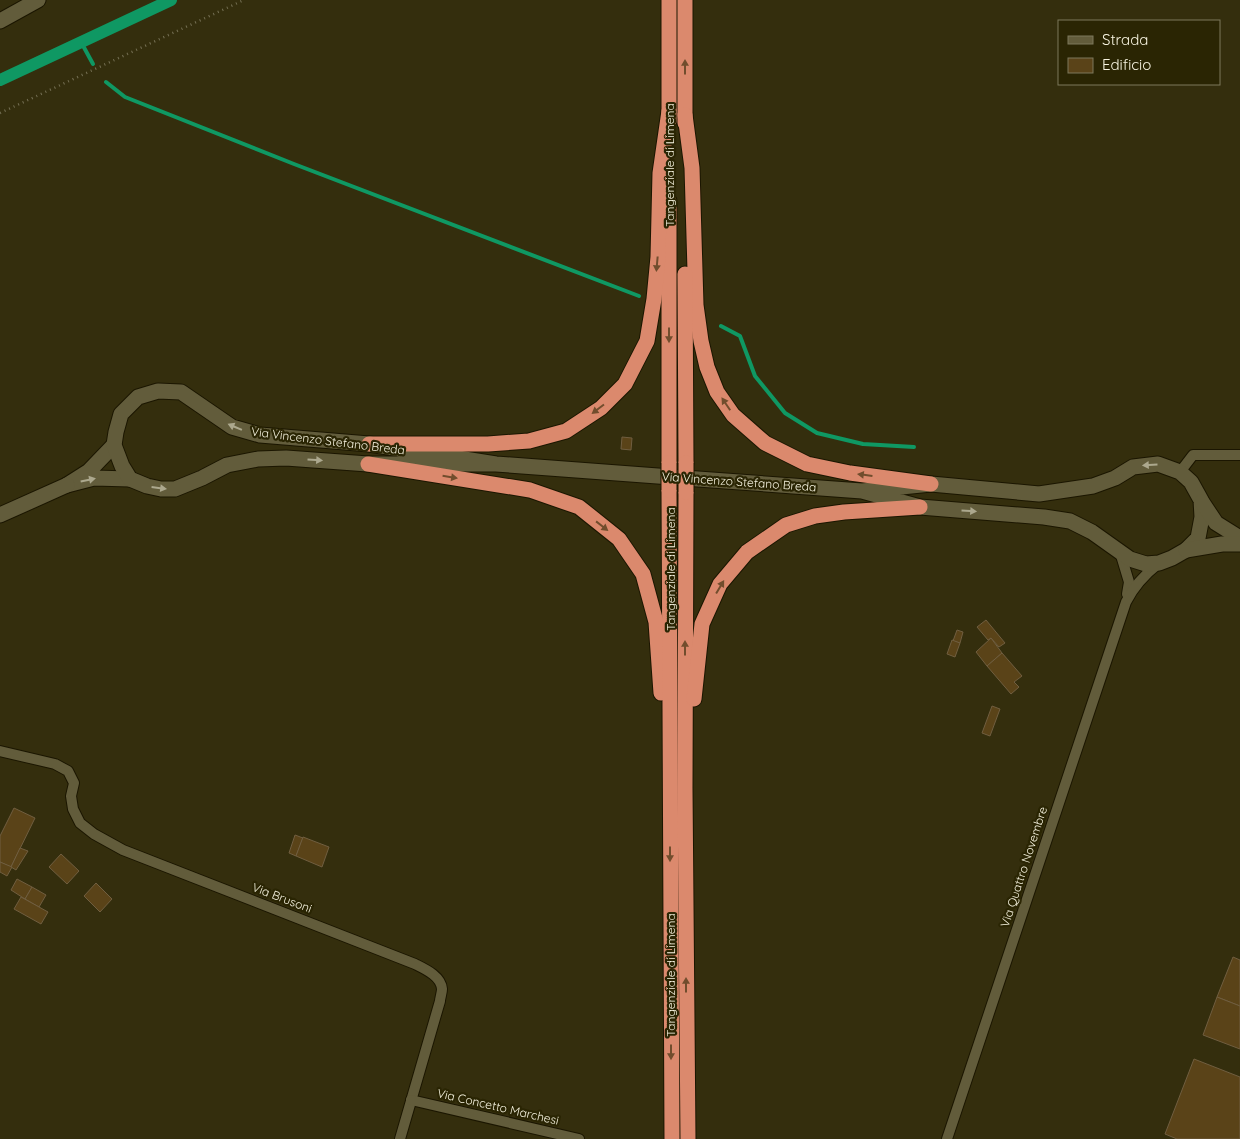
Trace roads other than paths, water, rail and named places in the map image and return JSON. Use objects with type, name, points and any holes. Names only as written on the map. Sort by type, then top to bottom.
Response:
[{"type":"highway","name":"Tangenziale di Limena","points":[[669,0],[672,1139]]},
{"type":"highway","name":"Tangenziale di Limena","points":[[685,0],[685,788],[688,1139]]},
{"type":"highway","points":[[369,444],[488,444],[529,441],[566,431],[601,408],[625,384],[647,341],[654,299],[658,257],[660,172],[669,112]]},
{"type":"highway","points":[[685,115],[692,168],[696,305],[707,367],[717,392],[733,414],[765,443],[807,464],[850,473],[931,484]]},
{"type":"highway","points":[[368,464],[530,490],[579,507],[619,538],[643,574],[656,622],[660,684],[661,749],[670,819]]},
{"type":"highway","points":[[685,788],[702,624],[720,584],[747,552],[786,525],[815,516],[844,512],[920,507]]},
{"type":"street","points":[[0,21],[38,0]]},
{"type":"street","name":"Via Vincenzo Stefano Breda","points":[[0,515],[67,485],[90,471],[114,446],[122,414],[138,397],[158,391],[181,392],[232,427],[260,435],[369,444],[496,464]]},
{"type":"street","points":[[114,446],[122,466],[130,479]]},
{"type":"street","points":[[1240,455],[1193,455],[1180,472],[1191,482],[1216,524],[1240,538]]},
{"type":"street","name":"Via Vincenzo Stefano Breda","points":[[67,485],[94,478],[130,479],[147,486],[174,489],[202,478],[227,465],[258,459],[286,458],[368,464],[496,464],[862,491],[931,484],[1038,494],[1093,486],[1115,478],[1133,467],[1158,464],[1180,472]]},
{"type":"street","name":"Via Vincenzo Stefano Breda","points":[[862,491],[920,507],[1044,517],[1070,521],[1092,532],[1130,559],[1146,564],[1159,563]]},
{"type":"street","points":[[1159,563],[1186,550],[1198,538],[1202,517],[1201,500]]},
{"type":"street","points":[[1186,550],[1222,544],[1240,544]]},
{"type":"street","name":"Via Quattro Novembre","points":[[1120,551],[1129,582],[1126,602]]},
{"type":"street","name":"Via Quattro Novembre","points":[[947,1139],[1126,602],[1133,588],[1143,576],[1159,563]]},
{"type":"street","name":"Via Brusoni","points":[[0,751],[55,764],[68,771],[74,783],[71,796],[73,808],[80,823],[94,834],[123,850],[406,960],[430,972],[438,980],[442,988],[440,1002],[400,1139]]},
{"type":"street","name":"Via Concetto Marchesi","points":[[411,1100],[579,1139]]},
{"type":"waterway","points":[[0,80],[171,0]]},
{"type":"waterway","points":[[81,42],[93,64]]},
{"type":"waterway","points":[[106,82],[125,97],[639,296]]},
{"type":"waterway","points":[[721,326],[740,336],[755,376],[785,413],[817,433],[863,444],[914,447]]}]
